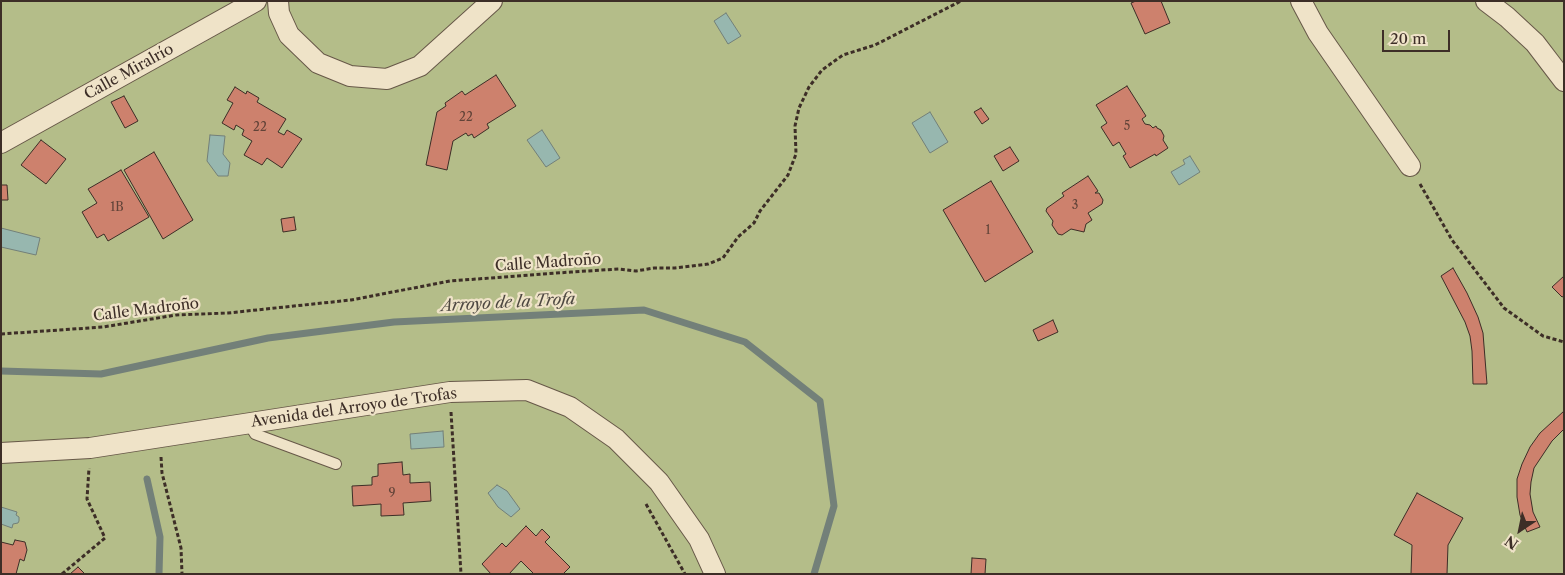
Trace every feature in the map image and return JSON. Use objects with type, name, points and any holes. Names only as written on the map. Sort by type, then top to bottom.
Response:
[{"type":"street","name":"Calle Miralrío","points":[[1,143],[256,1]]},
{"type":"street","points":[[278,1],[279,13],[289,35],[318,63],[350,76],[387,79],[420,66],[492,1]]},
{"type":"street","points":[[1301,1],[1318,33],[1410,166]]},
{"type":"street","points":[[1486,1],[1507,17],[1534,43],[1564,81]]},
{"type":"street","name":"Avenida del Arroyo de Trofas","points":[[1,453],[90,448],[450,392],[527,390],[570,407],[616,439],[659,482],[700,539],[715,574]]},
{"type":"lane","points":[[248,423],[255,434],[336,464]]},
{"type":"path","name":"Calle Madroño","points":[[1,334],[103,328],[176,315],[228,313],[351,300],[450,281],[619,269],[636,271],[708,264],[723,258],[738,237],[754,223],[760,211],[788,175],[796,154],[795,126],[799,108],[809,87],[822,70],[844,55],[875,45],[961,1]]},
{"type":"path","points":[[1410,166],[1452,240],[1504,308],[1544,336],[1564,342]]},
{"type":"path","points":[[450,392],[461,574]]},
{"type":"path","points":[[159,437],[162,473],[181,548],[182,574]]},
{"type":"path","points":[[62,574],[104,538],[87,499],[90,448]]},
{"type":"path","points":[[659,482],[639,492],[685,574]]},
{"type":"green space","points":[[1,1],[1564,1],[1564,574],[1,574]]},
{"type":"water","points":[[726,13],[741,36],[728,44],[714,21]]},
{"type":"water","points":[[930,112],[948,142],[930,153],[912,123]]},
{"type":"water","points":[[542,130],[560,158],[546,167],[527,140]]},
{"type":"water","points":[[210,135],[225,136],[223,154],[230,163],[228,176],[218,176],[207,161]]},
{"type":"water","points":[[1190,156],[1200,172],[1179,185],[1171,172],[1185,164],[1183,160]]},
{"type":"water","points":[[1,228],[40,238],[36,255],[1,247]]},
{"type":"water","points":[[443,431],[444,447],[411,449],[410,434]]},
{"type":"water","points":[[497,485],[507,491],[520,509],[511,517],[498,507],[488,493]]},
{"type":"water","points":[[1,507],[17,512],[16,515],[19,517],[19,521],[13,524],[12,528],[1,524]]},
{"type":"building","points":[[1136,1],[1161,1],[1170,23],[1145,34],[1131,3]]},
{"type":"building","points":[[496,75],[516,106],[487,124],[489,128],[474,138],[472,134],[468,136],[466,133],[453,141],[447,170],[426,165],[437,112],[446,106],[445,103],[462,91],[465,95]]},
{"type":"building","points":[[1127,86],[1146,116],[1142,119],[1145,124],[1153,128],[1156,126],[1161,130],[1164,136],[1163,140],[1168,148],[1130,168],[1123,156],[1126,154],[1119,142],[1113,146],[1101,127],[1107,123],[1096,105]]},
{"type":"building","points":[[235,87],[246,94],[247,91],[259,98],[257,102],[286,119],[278,132],[284,135],[287,130],[302,139],[282,168],[267,158],[262,165],[244,155],[252,141],[242,135],[244,130],[236,125],[234,130],[222,123],[233,103],[227,100]]},
{"type":"building","points":[[124,96],[138,121],[125,128],[111,102]]},
{"type":"building","points":[[981,108],[989,119],[982,124],[974,112]]},
{"type":"building","points":[[41,140],[66,159],[46,184],[21,165]]},
{"type":"building","points":[[1010,147],[1019,161],[1003,171],[994,156]]},
{"type":"building","points":[[154,152],[193,220],[163,239],[124,170]]},
{"type":"building","points":[[121,170],[149,217],[108,241],[104,234],[97,238],[82,212],[97,203],[88,189]]},
{"type":"building","points":[[1088,176],[1098,191],[1095,193],[1099,193],[1103,200],[1102,204],[1088,213],[1092,220],[1086,224],[1084,232],[1071,229],[1062,235],[1058,234],[1052,225],[1053,221],[1046,211],[1047,208],[1064,196],[1062,193]]},
{"type":"building","points":[[991,181],[1033,252],[985,282],[943,210]]},
{"type":"building","points":[[1,185],[7,185],[8,200],[1,200]]},
{"type":"building","points":[[294,217],[296,230],[283,232],[281,219]]},
{"type":"building","points":[[1453,268],[1467,293],[1483,333],[1487,384],[1473,384],[1470,336],[1465,322],[1441,276]]},
{"type":"building","points":[[1564,276],[1564,296],[1562,297],[1552,287]]},
{"type":"building","points":[[1053,320],[1058,332],[1038,341],[1033,330]]},
{"type":"building","points":[[1564,411],[1564,429],[1552,441],[1534,468],[1530,494],[1533,512],[1540,527],[1527,532],[1520,515],[1517,479],[1530,447],[1540,433]]},
{"type":"building","points":[[402,462],[403,475],[410,474],[410,483],[430,482],[431,501],[403,503],[404,515],[381,516],[381,504],[353,506],[352,486],[372,485],[372,477],[378,476],[378,464]]},
{"type":"building","points":[[1417,493],[1463,518],[1448,545],[1447,574],[1411,574],[1412,545],[1394,535]]},
{"type":"building","points":[[526,526],[536,536],[542,529],[550,537],[545,542],[570,567],[563,574],[534,574],[521,561],[509,574],[491,574],[482,564],[502,543],[506,547]]},
{"type":"building","points":[[15,540],[25,542],[27,550],[24,561],[20,559],[16,574],[1,574],[1,542],[13,545]]},
{"type":"building","points":[[972,558],[986,559],[985,574],[971,574]]},
{"type":"building","points":[[78,567],[85,574],[70,574]]},
{"type":"waterway","name":"Arroyo de la Trofa","points":[[1,371],[101,374],[268,338],[394,322],[644,310],[745,342],[820,401],[834,506],[814,574]]},
{"type":"waterway","points":[[147,479],[160,537],[159,574]]}]
